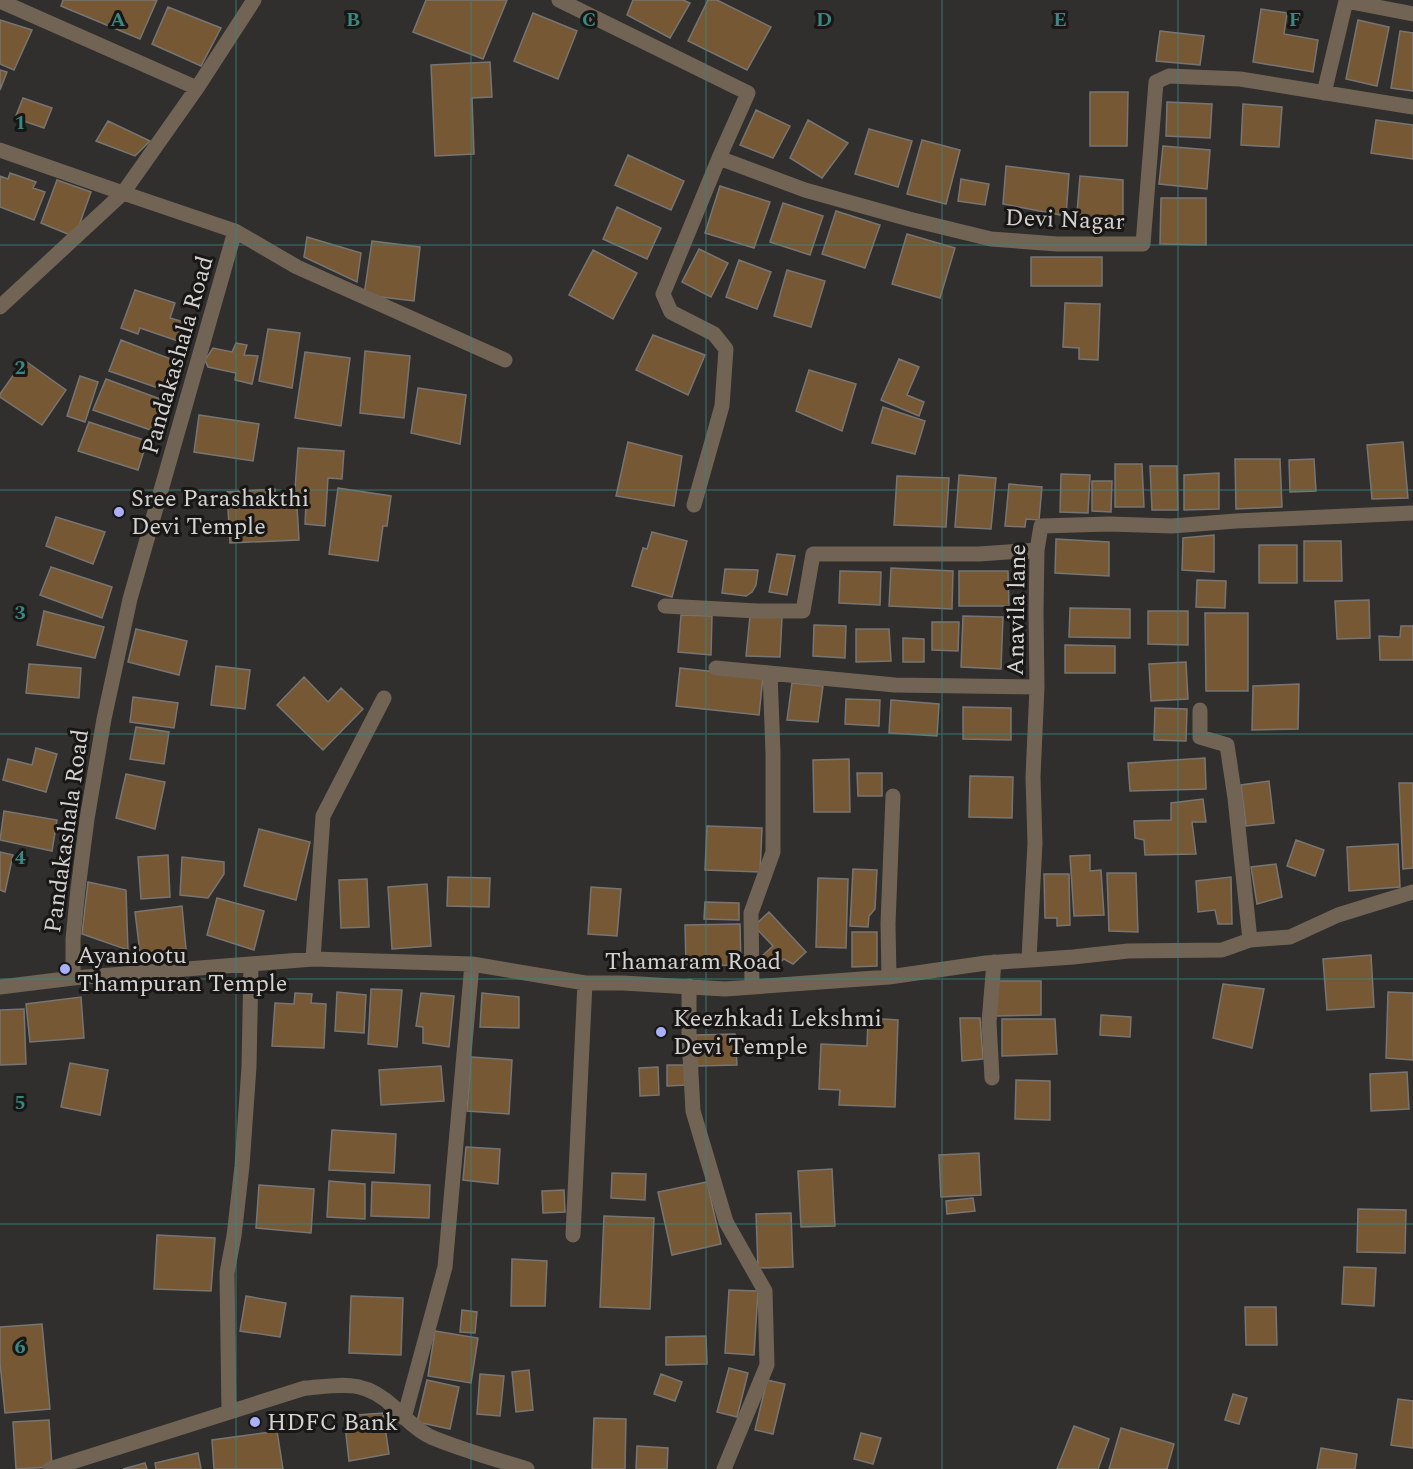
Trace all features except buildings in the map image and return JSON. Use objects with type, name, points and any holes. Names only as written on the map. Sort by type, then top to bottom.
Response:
[{"type":"street","points":[[0,307],[123,193],[197,88],[254,0]]},
{"type":"street","points":[[559,0],[748,93],[663,294],[671,312],[714,334],[726,349],[722,406],[694,505]]},
{"type":"street","points":[[0,1],[197,88]]},
{"type":"street","points":[[1324,93],[1346,1],[1413,14]]},
{"type":"street","name":"Devi Nagar","points":[[719,158],[805,190],[991,239],[1057,244],[1143,244],[1156,82],[1169,76],[1240,79],[1413,107]]},
{"type":"street","name":"Pandakashala Road","points":[[0,150],[236,231],[126,621],[87,819],[75,919],[73,978]]},
{"type":"street","points":[[236,231],[297,267],[505,360]]},
{"type":"street","name":"Anavila lane","points":[[1029,959],[1035,843],[1033,777],[1038,550],[1041,526],[1109,524],[1172,526],[1413,513]]},
{"type":"street","points":[[665,606],[802,611],[813,554],[979,554],[1038,550]]},
{"type":"street","points":[[716,668],[895,685],[1036,687]]},
{"type":"street","points":[[752,987],[751,913],[773,852],[770,673]]},
{"type":"street","points":[[313,959],[323,816],[384,698]]},
{"type":"street","points":[[1200,710],[1200,737],[1227,745],[1250,940]]},
{"type":"street","points":[[889,977],[888,924],[893,796]]},
{"type":"street","name":"Thamaram Road","points":[[0,987],[73,978],[313,959],[472,964],[585,984],[623,983],[725,989],[889,977],[994,962],[1128,951],[1222,950],[1250,940],[1290,937],[1338,915],[1413,892]]},
{"type":"street","points":[[992,1078],[989,1022],[994,962]]},
{"type":"street","points":[[229,1412],[227,1273],[242,1166],[249,1067],[251,964]]},
{"type":"street","points":[[404,1418],[445,1267],[472,964]]},
{"type":"street","points":[[573,1235],[585,984]]},
{"type":"street","points":[[689,986],[693,1111],[726,1222],[765,1291],[767,1365],[724,1469]]},
{"type":"street","points":[[50,1469],[77,1464],[305,1388],[339,1385],[362,1386],[382,1396],[404,1418],[429,1436],[527,1469]]},
{"type":"place","name":"Sree Parashakthi Devi Temple","points":[[119,512]]},
{"type":"place","name":"Ayaniootu Thampuran Temple","points":[[65,969]]},
{"type":"place","name":"Keezhkadi Lekshmi Devi Temple","points":[[661,1032]]},
{"type":"place","name":"HDFC Bank","points":[[255,1422]]}]
